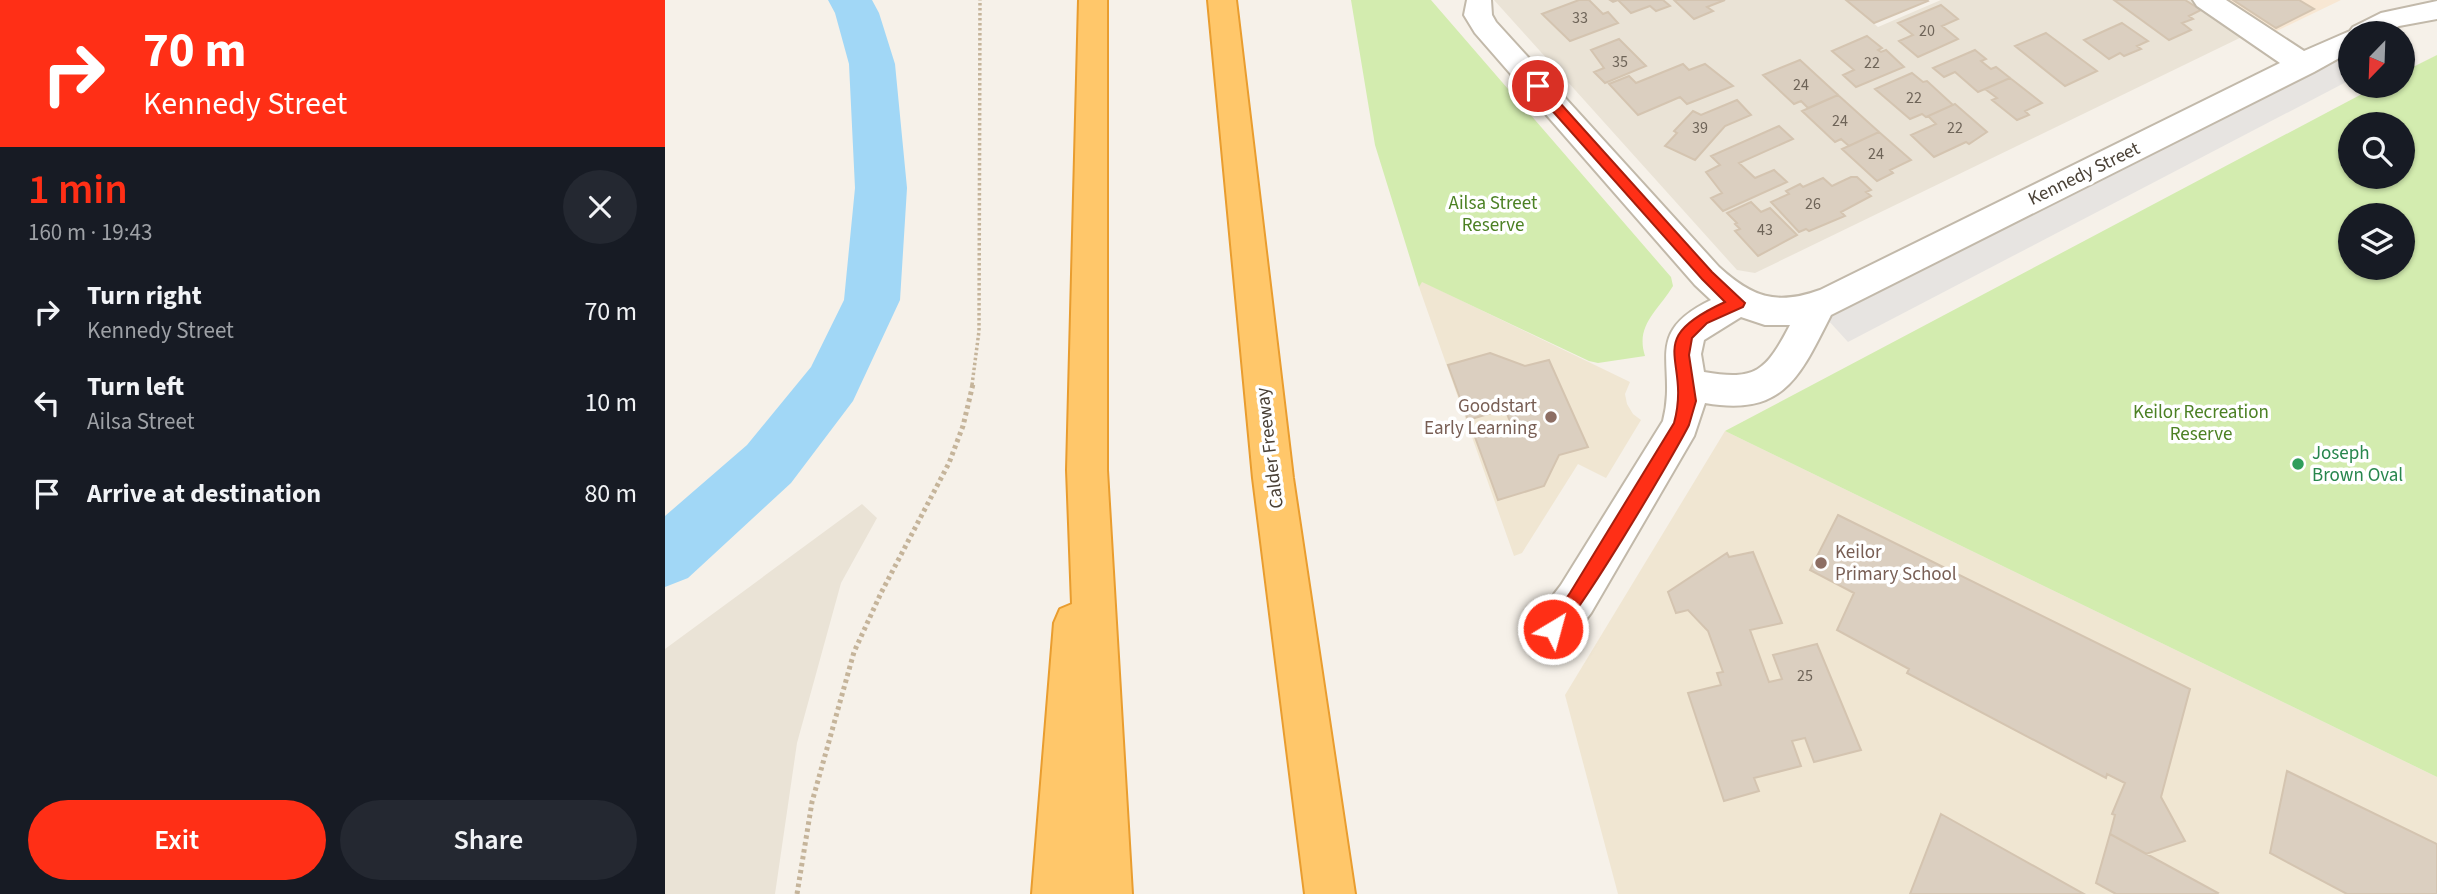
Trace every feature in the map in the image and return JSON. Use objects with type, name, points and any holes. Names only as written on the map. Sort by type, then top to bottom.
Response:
[{"type":"highway","points":[[1057,894],[1087,470],[1093,0]]},
{"type":"highway","name":"Calder Freeway","points":[[1222,0],[1273,478],[1330,894]]},
{"type":"highway","points":[[1087,470],[1107,894]]},
{"type":"street","points":[[2207,0],[2304,65]]},
{"type":"street","points":[[1477,1],[1478,15],[1485,27],[1707,276],[1738,303]]},
{"type":"street","points":[[2380,21],[2398,9],[2437,10]]},
{"type":"street","name":"Kennedy Street","points":[[1738,303],[1776,312],[1802,311],[1818,306],[2338,47]]},
{"type":"street","points":[[1553,629],[1576,598],[1681,425],[1688,401],[1681,355],[1685,335],[1702,319],[1738,303]]},
{"type":"street","points":[[1687,384],[1729,391],[1762,388],[1776,377],[1787,362],[1818,306]]},
{"type":"path","points":[[797,894],[812,802],[854,652],[881,593],[949,463],[963,426],[976,370],[979,331],[980,0]]},
{"type":"shaded area","points":[[1494,0],[1846,0],[1878,27],[1941,0],[2200,0],[2250,33],[1755,273],[1737,270]]},
{"type":"shaded area","points":[[2200,0],[2341,0],[2266,36]]},
{"type":"shaded area","points":[[2338,58],[2338,86],[1848,342],[1827,319]]},
{"type":"shaded area","name":"Goodstart Early Learning","points":[[1421,281],[1630,382],[1625,394],[1627,404],[1641,420],[1606,478],[1578,464],[1522,553],[1514,556],[1419,287]]},
{"type":"shaded area","name":"Keilor Primary School","points":[[1725,431],[2437,777],[2437,894],[1618,894],[1565,695]]},
{"type":"shaded area","points":[[862,504],[877,518],[841,583],[797,743],[775,894],[665,894],[665,649]]},
{"type":"green space","name":"Ailsa Street Reserve","points":[[1351,0],[1431,0],[1671,277],[1673,286],[1650,319],[1643,336],[1645,356],[1598,363],[1589,361],[1422,282],[1419,287],[1375,145]]},
{"type":"green space","name":"Keilor Recreation Reserve","points":[[2437,55],[2437,777],[1725,431],[2354,98],[2415,98],[2415,66]]},
{"type":"building","points":[[1579,0],[1589,0],[1603,14],[1608,12],[1618,23],[1570,41],[1542,14]]},
{"type":"building","points":[[1618,0],[1663,0],[1670,6],[1656,11],[1650,6],[1631,13]]},
{"type":"building","points":[[1674,0],[1725,0],[1707,7],[1713,11],[1694,19]]},
{"type":"building","points":[[1846,0],[1927,0],[1928,1],[1874,23]]},
{"type":"building","points":[[2114,0],[2185,0],[2201,10],[2189,16],[2193,19],[2182,23],[2191,30],[2169,40]]},
{"type":"building","points":[[2233,0],[2299,0],[2314,9],[2276,28]]},
{"type":"building","points":[[1941,5],[1958,19],[1942,26],[1958,39],[1918,57],[1899,41],[1913,35],[1898,23]]},
{"type":"building","points":[[2122,23],[2148,41],[2137,46],[2141,49],[2124,56],[2120,53],[2109,59],[2084,40]]},
{"type":"building","points":[[2046,33],[2097,71],[2065,86],[2015,46]]},
{"type":"building","points":[[1867,36],[1882,48],[1878,50],[1886,50],[1904,67],[1856,87],[1843,75],[1854,70],[1832,51]]},
{"type":"building","points":[[1619,39],[1646,66],[1605,83],[1594,72],[1604,68],[1591,50]]},
{"type":"building","points":[[1975,50],[1986,59],[1981,61],[1991,69],[1996,67],[2010,78],[1978,92],[1955,72],[1944,77],[1933,68]]},
{"type":"building","points":[[1800,60],[1838,95],[1808,108],[1801,101],[1794,104],[1763,75]]},
{"type":"building","points":[[1683,64],[1689,70],[1705,64],[1733,86],[1687,104],[1680,97],[1638,115],[1609,84],[1629,76],[1636,83]]},
{"type":"building","points":[[1912,73],[1923,82],[1927,81],[1953,105],[1926,117],[1922,114],[1910,119],[1875,89]]},
{"type":"building","points":[[2010,78],[2042,103],[2025,111],[2029,115],[2017,120],[1992,100],[1997,98],[1985,89]]},
{"type":"building","points":[[1838,95],[1879,132],[1849,146],[1841,139],[1835,142],[1802,111]]},
{"type":"building","points":[[1737,100],[1751,115],[1725,126],[1695,160],[1665,146],[1677,133],[1674,131],[1693,111],[1701,115]]},
{"type":"building","points":[[1955,104],[1987,132],[1969,144],[1966,142],[1934,157],[1911,135],[1936,124],[1928,116]]},
{"type":"building","points":[[1779,126],[1793,139],[1739,163],[1755,178],[1774,170],[1787,182],[1723,211],[1711,198],[1722,193],[1706,172],[1720,165],[1711,156]]},
{"type":"building","points":[[1879,132],[1911,160],[1890,170],[1893,173],[1877,181],[1842,149]]},
{"type":"building","points":[[1857,177],[1871,190],[1866,192],[1871,196],[1841,212],[1845,216],[1809,231],[1806,229],[1799,232],[1771,202],[1789,194],[1786,191],[1800,184],[1803,187],[1823,178],[1832,186]]},
{"type":"building","points":[[1751,202],[1761,212],[1770,208],[1797,235],[1758,256],[1735,231],[1740,229],[1727,213]]},
{"type":"building","points":[[1490,353],[1525,366],[1549,360],[1588,447],[1559,455],[1544,486],[1498,500],[1475,437],[1512,426],[1505,409],[1468,420],[1448,365]]},
{"type":"building","points":[[1838,515],[2190,689],[2161,797],[2185,841],[2146,854],[2110,834],[2115,815],[2112,814],[2125,783],[2107,774],[2106,778],[1907,673],[1909,669],[1837,630],[1854,593],[1810,570]]},
{"type":"building","points":[[1753,552],[1782,623],[1750,630],[1769,682],[1782,679],[1773,655],[1817,644],[1861,750],[1814,762],[1805,738],[1792,741],[1801,766],[1754,778],[1759,791],[1724,801],[1688,693],[1721,685],[1717,673],[1723,672],[1708,631],[1688,610],[1676,613],[1668,592],[1727,553],[1729,557]]},
{"type":"building","points":[[2287,771],[2437,844],[2437,894],[2347,894],[2270,853]]},
{"type":"building","points":[[1941,814],[2084,894],[1910,894]]},
{"type":"building","points":[[2110,834],[2218,893],[2116,894],[2096,883]]},
{"type":"waterway","points":[[665,557],[769,464],[832,384],[872,300],[881,188],[872,64],[857,13],[850,0]]},
{"type":"place","name":"Goodstart Early Learning","points":[[1551,417]]},
{"type":"place","name":"Joseph Brown Oval","points":[[2298,464]]},
{"type":"place","name":"Keilor Primary School","points":[[1821,563]]},
{"type":"route","points":[[1538,86],[1707,276],[1738,303],[1702,319],[1685,335],[1681,355],[1688,401],[1681,425],[1566,614],[1553,629]]}]
